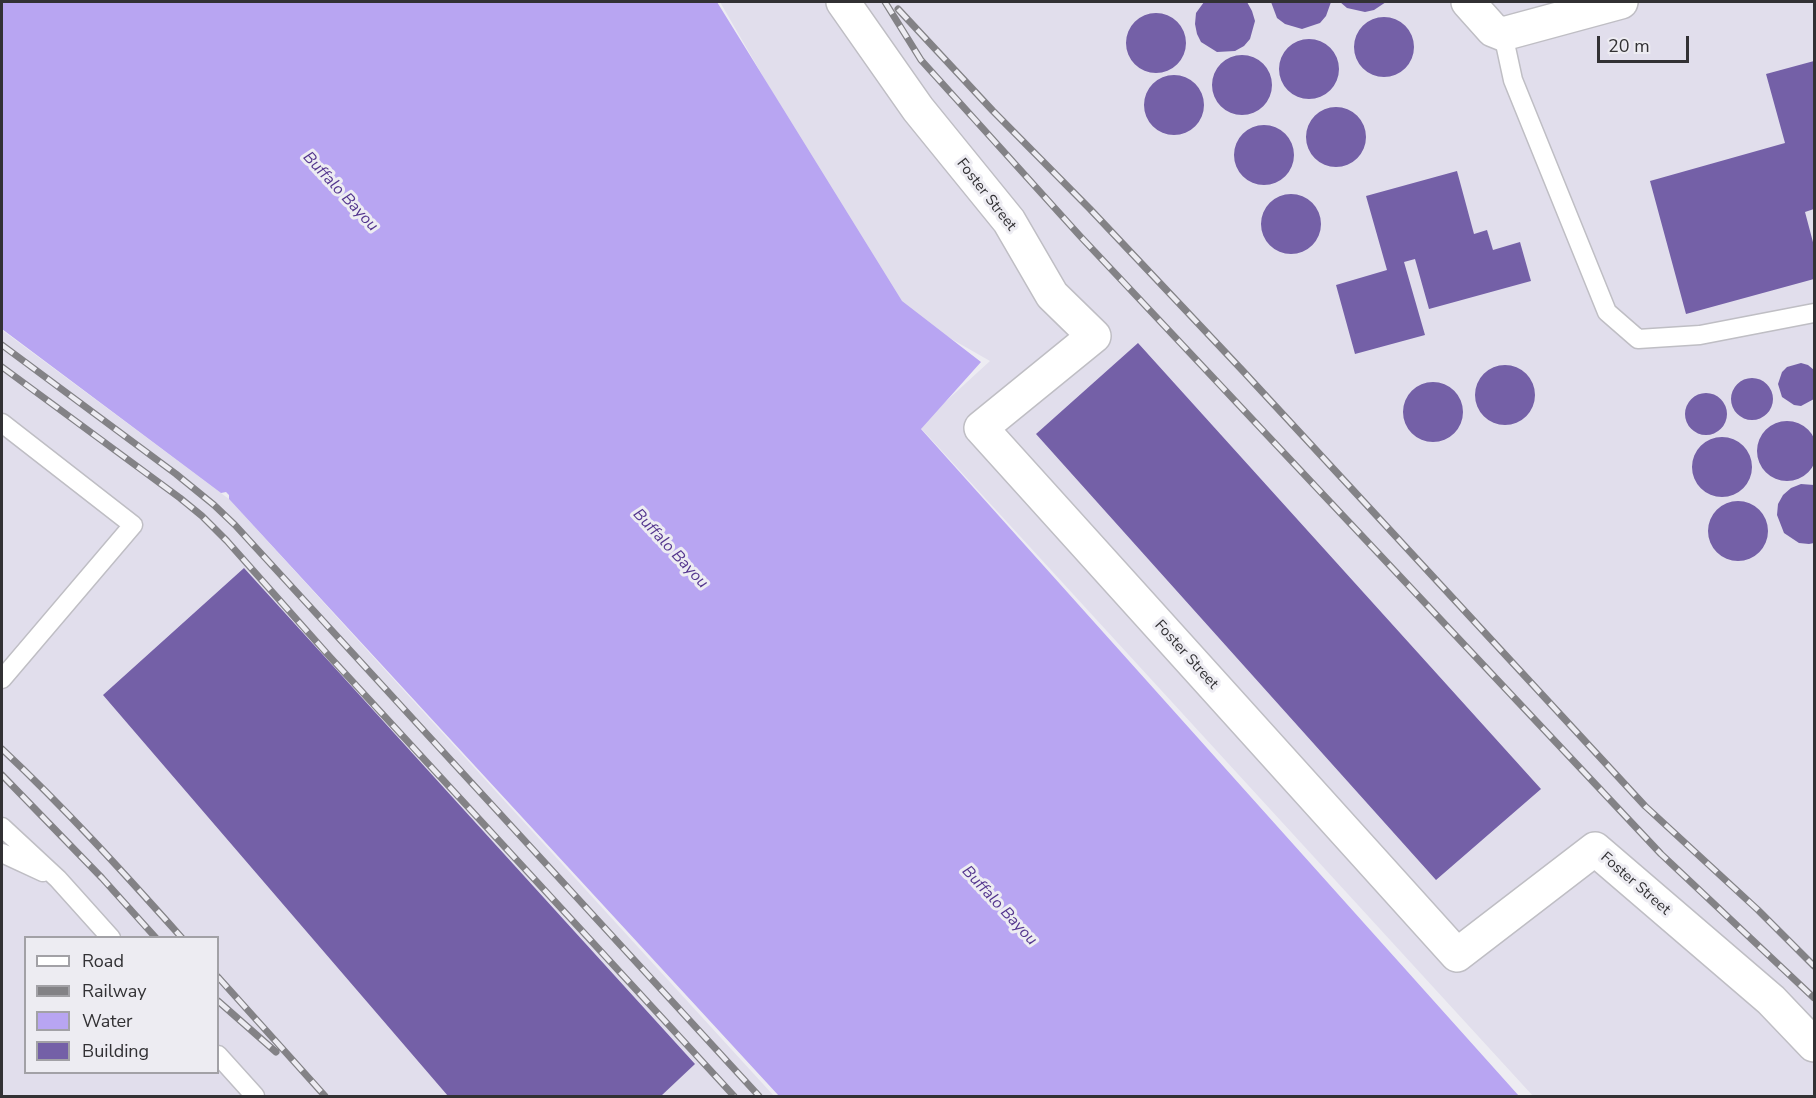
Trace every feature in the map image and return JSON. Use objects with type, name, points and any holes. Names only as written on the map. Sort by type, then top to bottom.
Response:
[{"type":"street","name":"Foster Street","points":[[843,2],[918,109],[1009,222],[1052,295],[1094,336],[981,428],[1457,954],[1595,849],[1771,1000],[1815,1045]]},
{"type":"street","points":[[1468,2],[1498,32],[1621,2]]},
{"type":"lane","points":[[1498,32],[1513,80],[1607,312],[1638,339],[1700,334],[1815,313]]},
{"type":"lane","points":[[2,423],[133,525],[2,679]]},
{"type":"lane","points":[[2,827],[58,879],[109,936]]},
{"type":"lane","points":[[2,853],[58,879]]},
{"type":"lane","points":[[219,1056],[255,1096]]},
{"type":"shaded area","points":[[720,2],[1814,2],[1814,1096],[1533,1096],[919,426],[990,361],[897,308]]},
{"type":"shaded area","points":[[2,330],[229,499],[774,1096],[2,1096]]},
{"type":"water","name":"Buffalo Bayou","points":[[2,2],[717,2],[902,301],[981,362],[921,429],[1519,1096],[779,1096],[229,499],[226,492],[221,493],[2,329]]},
{"type":"building","points":[[1204,2],[1247,2],[1255,21],[1250,39],[1244,46],[1235,51],[1217,52],[1201,42],[1195,24],[1196,13]]},
{"type":"building","points":[[1271,2],[1331,2],[1326,16],[1320,23],[1302,29],[1285,24],[1277,18]]},
{"type":"building","points":[[1340,2],[1386,2],[1374,10],[1365,12],[1347,8]]},
{"type":"building","points":[[1156,13],[1173,18],[1181,26],[1186,43],[1181,60],[1173,68],[1156,73],[1139,68],[1131,60],[1126,43],[1131,26],[1139,18]]},
{"type":"building","points":[[1384,17],[1401,22],[1409,30],[1414,47],[1409,64],[1401,72],[1384,77],[1367,72],[1359,64],[1354,47],[1359,30],[1367,22]]},
{"type":"building","points":[[1309,39],[1326,44],[1334,52],[1339,69],[1334,86],[1326,94],[1309,99],[1292,94],[1284,86],[1279,69],[1284,52],[1292,44]]},
{"type":"building","points":[[1242,55],[1259,60],[1267,68],[1272,85],[1267,102],[1259,110],[1242,115],[1225,110],[1217,102],[1212,85],[1217,68],[1225,60]]},
{"type":"building","points":[[1814,61],[1814,209],[1805,212],[1814,246],[1814,279],[1686,314],[1650,181],[1785,143],[1766,74]]},
{"type":"building","points":[[1174,75],[1191,80],[1199,88],[1204,105],[1199,122],[1191,130],[1174,135],[1157,130],[1149,122],[1144,105],[1149,88],[1157,80]]},
{"type":"building","points":[[1336,107],[1353,112],[1361,120],[1366,137],[1361,154],[1353,162],[1336,167],[1319,162],[1311,154],[1306,137],[1311,120],[1319,112]]},
{"type":"building","points":[[1264,125],[1281,130],[1289,138],[1294,155],[1289,172],[1281,180],[1264,185],[1247,180],[1239,172],[1234,155],[1239,138],[1247,130]]},
{"type":"building","points":[[1457,171],[1474,234],[1487,230],[1493,250],[1520,242],[1531,281],[1429,309],[1415,259],[1404,262],[1425,335],[1355,354],[1336,285],[1387,270],[1366,196]]},
{"type":"building","points":[[1291,194],[1308,199],[1316,207],[1321,224],[1316,241],[1308,249],[1291,254],[1274,249],[1266,241],[1261,224],[1266,207],[1274,199]]},
{"type":"building","points":[[1138,343],[1541,789],[1436,880],[1036,434]]},
{"type":"building","points":[[1801,363],[1814,370],[1814,399],[1801,406],[1794,405],[1782,397],[1778,384],[1782,372],[1787,367]]},
{"type":"building","points":[[1505,365],[1522,370],[1530,378],[1535,395],[1530,412],[1522,420],[1505,425],[1488,420],[1480,412],[1475,395],[1480,378],[1488,370]]},
{"type":"building","points":[[1752,378],[1760,379],[1767,384],[1772,391],[1772,407],[1767,414],[1760,419],[1752,420],[1744,419],[1737,414],[1732,407],[1731,399],[1732,391],[1737,384],[1744,379]]},
{"type":"building","points":[[1433,382],[1450,387],[1458,395],[1463,412],[1458,429],[1450,437],[1433,442],[1416,437],[1408,429],[1403,412],[1408,395],[1416,387]]},
{"type":"building","points":[[1706,393],[1721,399],[1727,414],[1721,429],[1706,435],[1691,429],[1685,414],[1691,399]]},
{"type":"building","points":[[1787,421],[1808,430],[1817,451],[1808,472],[1787,481],[1766,472],[1757,451],[1766,430]]},
{"type":"building","points":[[1722,437],[1739,442],[1747,450],[1752,467],[1747,484],[1739,492],[1722,497],[1705,492],[1697,484],[1692,467],[1697,450],[1705,442]]},
{"type":"building","points":[[1801,484],[1814,485],[1814,543],[1809,544],[1799,543],[1784,533],[1777,515],[1778,504],[1783,495],[1791,488]]},
{"type":"building","points":[[1738,501],[1755,506],[1763,514],[1768,531],[1763,548],[1755,556],[1738,561],[1721,556],[1713,548],[1708,531],[1713,514],[1721,506]]},
{"type":"building","points":[[244,568],[695,1064],[661,1096],[448,1096],[103,695]]},
{"type":"railway","points":[[885,2],[921,60],[1080,236],[1661,854],[1814,998]]},
{"type":"railway","points":[[898,9],[1242,370],[1645,806],[1758,910],[1814,966]]},
{"type":"railway","points":[[2,345],[176,474],[235,525],[759,1096]]},
{"type":"railway","points":[[2,367],[202,516],[734,1096]]},
{"type":"railway","points":[[2,749],[116,865],[180,936]]},
{"type":"railway","points":[[2,775],[102,878],[154,936]]},
{"type":"railway","points":[[219,978],[325,1096]]},
{"type":"railway","points":[[219,1002],[276,1052]]}]
